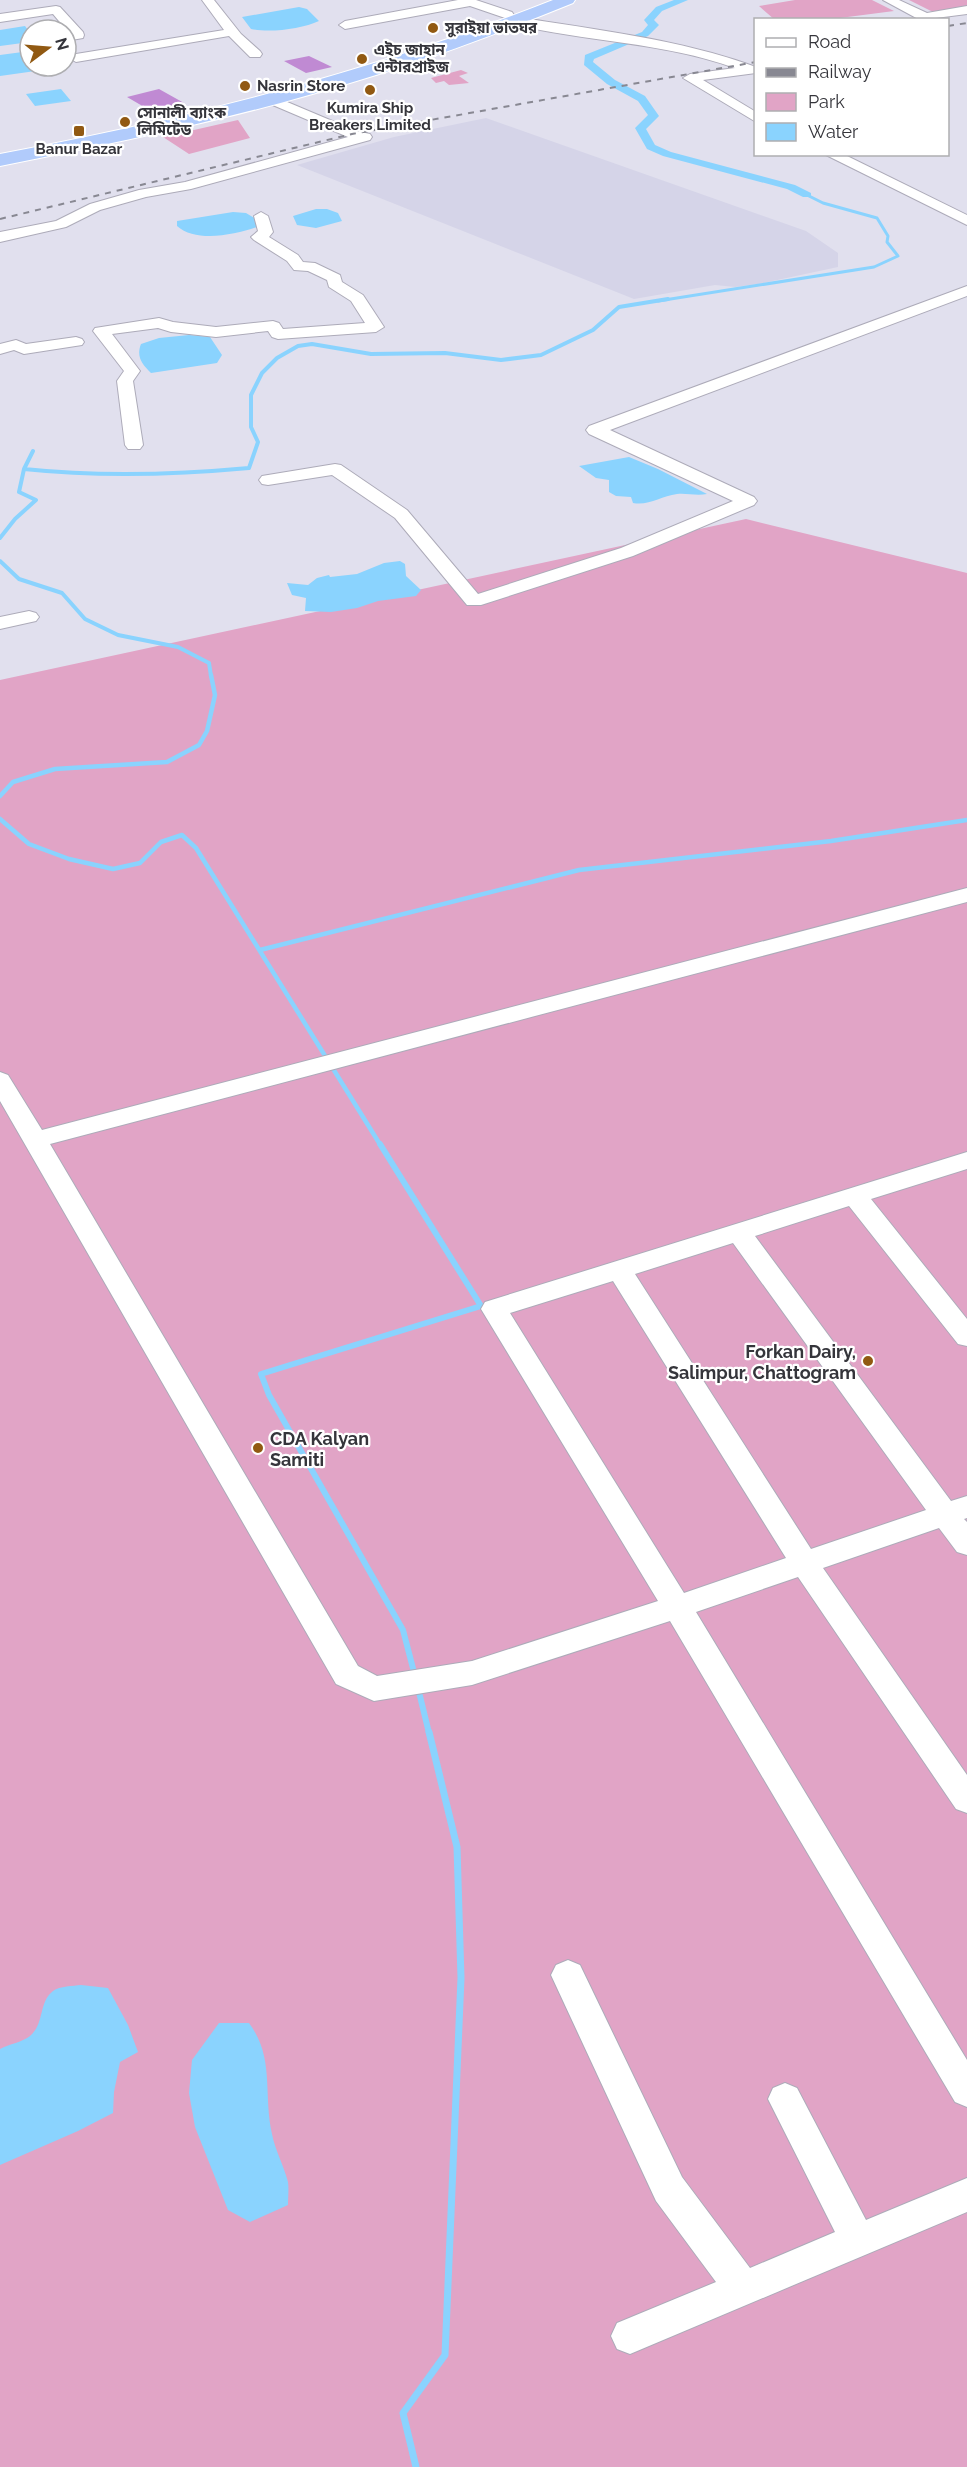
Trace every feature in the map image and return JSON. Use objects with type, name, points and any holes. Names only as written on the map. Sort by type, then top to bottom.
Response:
[{"type":"highway","points":[[0,156],[122,137],[273,100],[395,66],[512,18],[544,0]]},
{"type":"highway","points":[[0,156],[166,119],[286,88],[386,59],[567,0]]},
{"type":"street","points":[[46,0],[64,18]]},
{"type":"street","points":[[208,0],[232,32],[255,54]]},
{"type":"street","points":[[889,0],[925,17],[967,10]]},
{"type":"street","points":[[345,25],[466,1],[512,18],[625,36],[716,57],[752,70],[690,78],[754,117]]},
{"type":"street","points":[[0,18],[57,10]]},
{"type":"street","points":[[79,57],[232,32]]},
{"type":"street","points":[[79,57],[96,68]]},
{"type":"street","points":[[0,237],[61,224],[95,207],[144,192],[186,186],[365,136],[352,134],[273,100]]},
{"type":"street","points":[[835,156],[967,221]]},
{"type":"street","points":[[134,446],[125,381],[132,371],[101,331],[159,323],[171,327],[216,332],[273,326],[278,334],[376,327],[357,298],[334,284],[335,278],[310,266],[299,267],[293,258],[259,237],[266,232],[261,216]]},
{"type":"street","points":[[268,480],[335,469],[401,514],[474,601],[627,552],[748,501],[595,430],[967,291]]},
{"type":"street","points":[[0,349],[16,345],[24,349],[75,342]]},
{"type":"street","points":[[0,623],[29,617]]},
{"type":"street","points":[[35,1140],[967,895]]},
{"type":"street","points":[[0,1080],[347,1675],[374,1689],[472,1673],[677,1607],[956,1511]]},
{"type":"street","points":[[967,1160],[494,1309],[677,1607],[967,2091]]},
{"type":"street","points":[[854,1195],[967,1337]]},
{"type":"street","points":[[739,1232],[956,1511],[967,1544]]},
{"type":"street","points":[[619,1270],[804,1563],[967,1800]]},
{"type":"street","points":[[568,1975],[669,2189],[742,2289]]},
{"type":"street","points":[[785,2099],[858,2240]]},
{"type":"street","points":[[630,2336],[967,2195]]},
{"type":"shaded area","points":[[486,118],[806,231],[838,253],[838,267],[758,284],[735,287],[715,285],[634,299],[297,165],[394,137]]},
{"type":"green space","points":[[795,0],[872,0],[894,11],[840,18],[773,18],[759,6]]},
{"type":"green space","points":[[909,0],[967,0],[967,6],[933,12]]},
{"type":"green space","points":[[461,70],[468,73],[459,76],[469,83],[449,85],[444,81],[436,83],[431,78]]},
{"type":"green space","points":[[238,120],[250,138],[189,154],[163,137]]},
{"type":"green space","points":[[746,519],[967,573],[967,2467],[0,2467],[0,680]]},
{"type":"water","points":[[299,7],[307,9],[319,21],[295,28],[259,30],[251,29],[242,17]]},
{"type":"water","points":[[18,27],[18,44],[0,46],[0,30]]},
{"type":"water","points":[[18,53],[18,73],[0,76],[0,55]]},
{"type":"water","points":[[61,89],[71,101],[35,106],[26,94]]},
{"type":"water","points":[[316,209],[327,209],[338,213],[342,221],[316,228],[297,225],[293,216]]},
{"type":"water","points":[[233,212],[246,213],[256,219],[257,227],[227,235],[205,236],[185,231],[177,226],[177,221]]},
{"type":"water","points":[[189,335],[210,337],[222,355],[217,363],[151,373],[143,363],[139,353],[141,344],[159,338]]},
{"type":"water","points":[[629,457],[707,494],[677,494],[644,503],[633,503],[631,497],[616,496],[609,492],[609,480],[596,478],[579,466]]},
{"type":"water","points":[[400,561],[405,564],[406,576],[421,590],[416,596],[378,601],[357,608],[331,612],[305,611],[306,598],[292,595],[287,583],[308,585],[317,578],[357,574],[384,563]]},
{"type":"water","points":[[81,1985],[108,1988],[128,2025],[138,2052],[120,2062],[114,2092],[113,2113],[0,2165],[0,2049],[24,2040],[35,2031],[45,2001],[53,1991],[63,1987]]},
{"type":"water","points":[[219,2023],[249,2023],[257,2036],[267,2076],[272,2134],[288,2182],[288,2205],[250,2222],[228,2210],[195,2127],[189,2093],[192,2060]]},
{"type":"building","points":[[309,56],[332,67],[306,73],[284,61]]},
{"type":"building","points":[[159,89],[184,103],[151,111],[127,97]]},
{"type":"waterway","points":[[683,0],[659,9],[649,20],[654,25],[645,34],[589,57],[588,63],[617,86],[641,98],[651,108],[654,116],[640,128],[651,147],[667,154],[791,187],[807,195]]},
{"type":"waterway","points":[[658,301],[874,267],[898,256],[887,242],[888,236],[877,218],[823,203],[807,195]]},
{"type":"waterway","points":[[24,469],[136,474],[249,468],[258,442],[251,427],[251,395],[262,373],[277,358],[298,346],[312,344],[371,354],[445,353],[501,360],[541,355],[593,330],[619,307],[668,299]]},
{"type":"waterway","points":[[24,469],[33,451]]},
{"type":"waterway","points":[[0,538],[15,519],[36,500],[19,492],[24,469]]},
{"type":"waterway","points":[[0,561],[19,579],[62,593],[85,619],[118,635],[178,647],[209,663],[211,676]]},
{"type":"waterway","points":[[0,796],[13,782],[55,769],[167,762],[199,745],[207,731],[215,695],[211,675]]},
{"type":"waterway","points":[[0,819],[29,844],[69,859],[113,869],[140,863],[161,842],[182,835],[196,848],[381,1146]]},
{"type":"waterway","points":[[260,950],[579,870],[831,841],[967,820]]},
{"type":"waterway","points":[[380,1144],[481,1306],[261,1374],[269,1395],[403,1630],[415,1676]]},
{"type":"waterway","points":[[418,1688],[429,1733]]},
{"type":"waterway","points":[[416,2467],[403,2413],[445,2355],[461,1978],[457,1847],[429,1732]]},
{"type":"railway","points":[[949,26],[967,23]]},
{"type":"railway","points":[[0,219],[352,134],[754,62]]},
{"type":"place","name":"সুরাইয়া ভাতঘর","points":[[433,28]]},
{"type":"place","name":"এইচ জাহান এন্টারপ্রাইজ","points":[[362,59]]},
{"type":"place","name":"Nasrin Store","points":[[245,86]]},
{"type":"place","name":"Kumira Ship Breakers Limited","points":[[370,90]]},
{"type":"place","name":"সোনালী ব্যাংক লিমিটেড","points":[[125,122]]},
{"type":"place","name":"Banur Bazar","points":[[79,131]]},
{"type":"place","name":"Forkan Dairy, Salimpur, Chattogram","points":[[868,1361]]},
{"type":"place","name":"CDA Kalyan Samiti","points":[[258,1448]]}]
